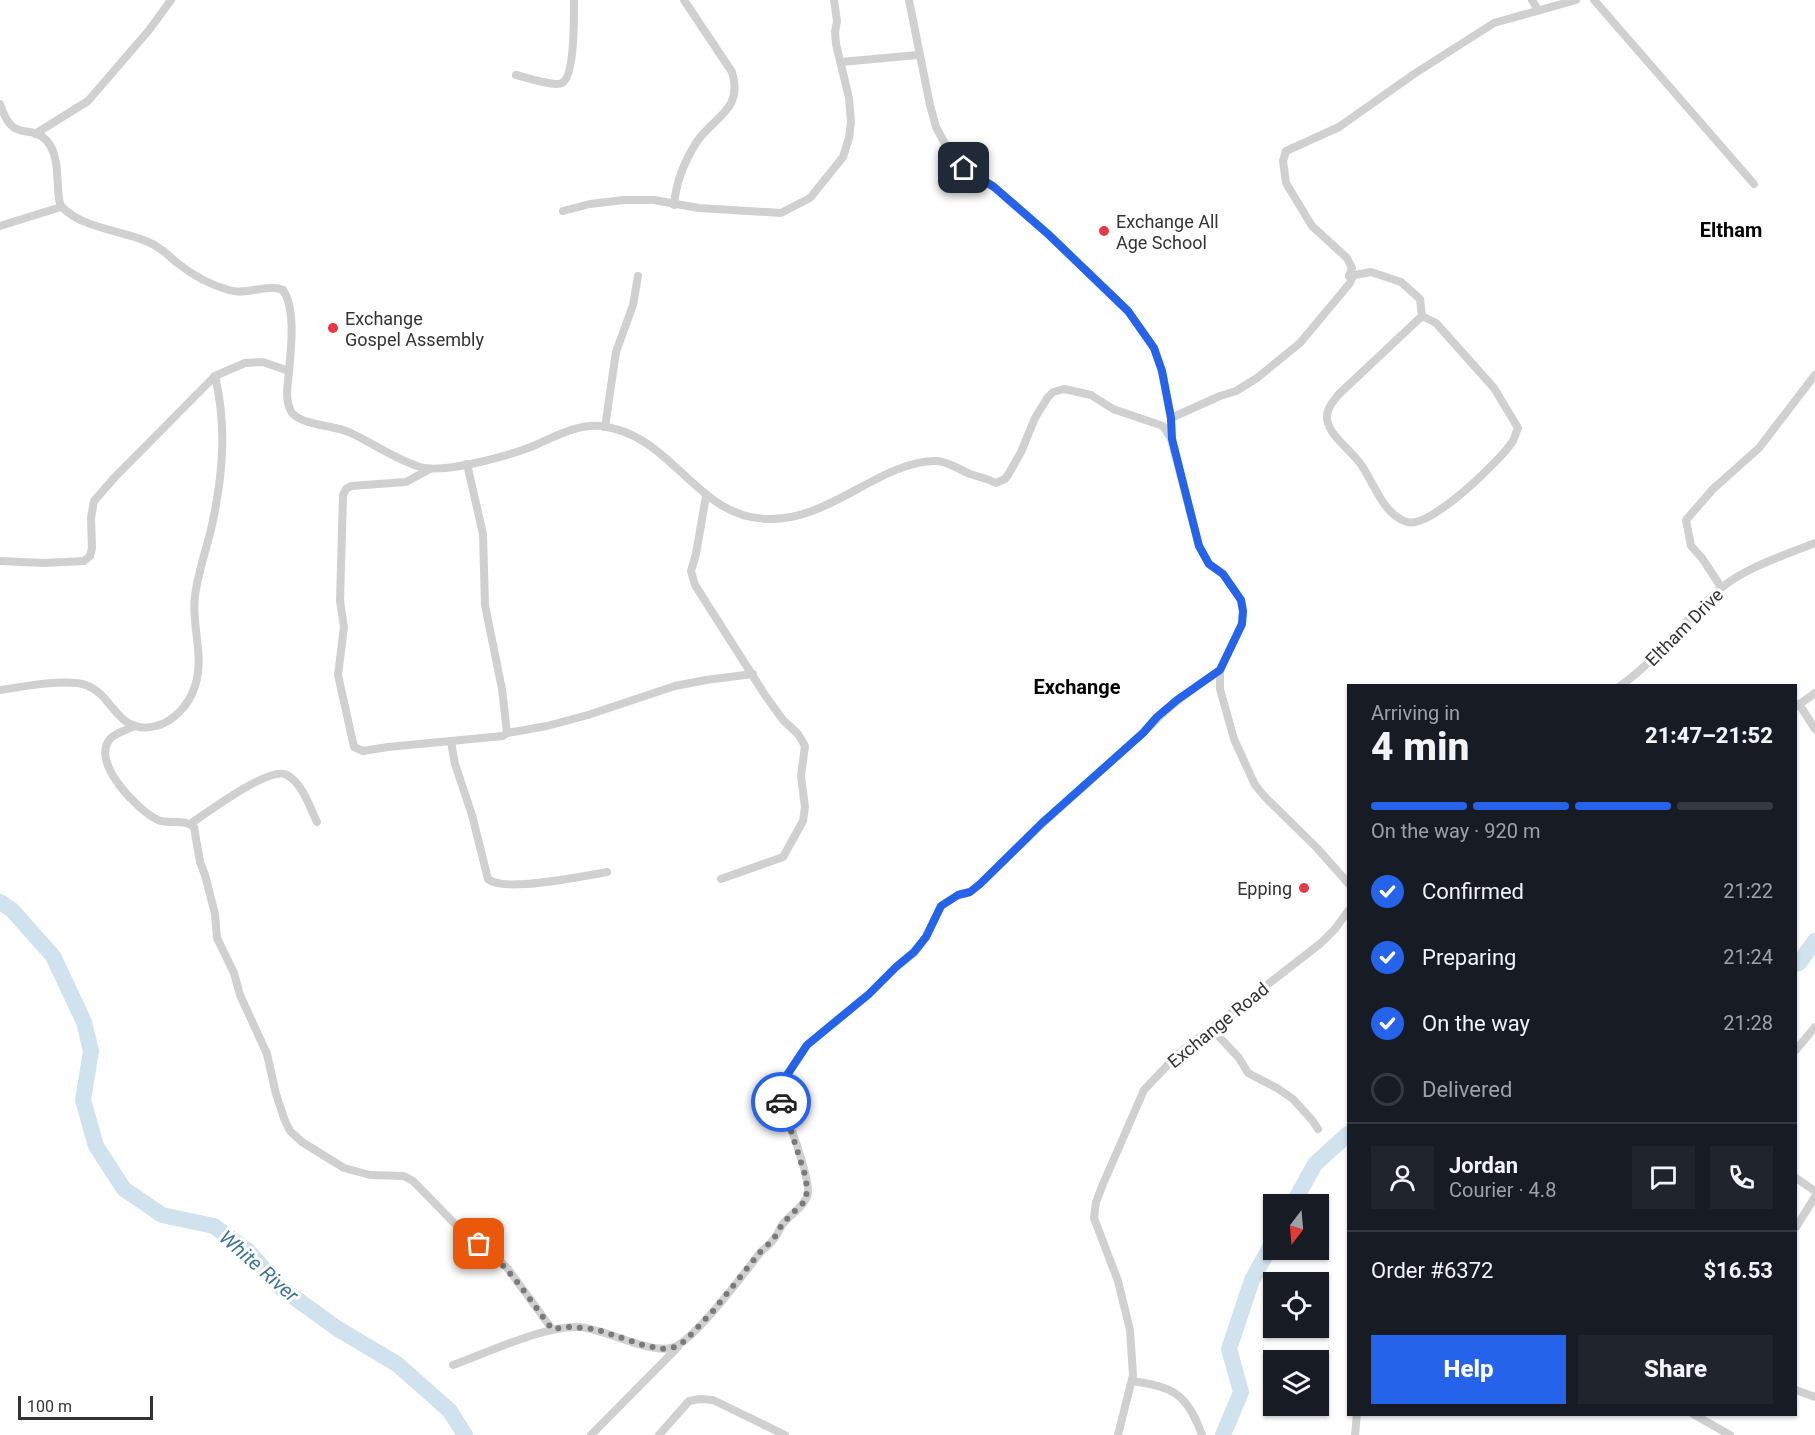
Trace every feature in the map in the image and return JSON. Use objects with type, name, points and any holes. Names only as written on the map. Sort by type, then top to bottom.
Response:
[{"type":"street","points":[[35,134],[88,102],[150,29],[171,0]]},
{"type":"street","points":[[516,75],[556,84],[566,79],[571,62],[574,0]]},
{"type":"street","points":[[674,204],[684,165],[698,141],[729,109],[736,84],[732,72],[684,0]]},
{"type":"street","points":[[563,211],[590,204],[654,200],[722,210],[781,213],[810,198],[843,157],[851,122],[849,98],[836,44],[837,21],[834,0]]},
{"type":"street","points":[[909,0],[918,55],[936,127],[951,157],[1003,195],[1048,234],[1128,311],[1154,348],[1162,371],[1171,418],[1172,439],[1199,546],[1209,564],[1223,574],[1241,600],[1242,624],[1220,670],[1220,689],[1234,739],[1255,785],[1347,882]]},
{"type":"street","points":[[1532,0],[1538,10]]},
{"type":"street","points":[[1171,418],[1236,391],[1257,378],[1300,343],[1347,288],[1352,278],[1349,276],[1352,268],[1347,258],[1312,226],[1286,183],[1283,160],[1286,151],[1339,127],[1414,74],[1494,23],[1576,0]]},
{"type":"street","points":[[1594,0],[1754,184]]},
{"type":"street","points":[[841,62],[918,55]]},
{"type":"street","points":[[0,104],[2,114],[13,128],[35,134],[46,141],[53,152],[58,170],[58,200],[61,207],[85,222],[147,241],[162,249],[194,274],[228,290],[243,292],[274,288],[283,290],[288,301],[291,321],[288,407],[296,417],[344,429],[388,453],[430,469]]},
{"type":"street","points":[[0,226],[61,207]]},
{"type":"street","points":[[1349,276],[1371,272],[1401,282],[1420,299],[1422,316]]},
{"type":"street","points":[[605,428],[616,352],[633,305],[638,276]]},
{"type":"street","points":[[1422,316],[1436,322],[1494,388],[1518,428],[1512,442],[1458,497],[1420,522],[1412,523],[1397,518],[1385,504],[1362,466],[1329,427],[1326,415],[1328,408],[1338,395],[1422,316]]},
{"type":"street","points":[[0,561],[77,563],[84,561],[90,556],[94,501],[215,376],[245,363],[264,362],[289,370]]},
{"type":"street","points":[[1721,588],[1702,558],[1691,546],[1686,520],[1713,489],[1759,448],[1815,375]]},
{"type":"street","points":[[0,690],[57,683],[85,684],[105,700],[115,714],[142,728],[157,726],[174,718],[187,703],[195,688],[199,673],[195,596],[212,523],[223,442],[223,420],[215,376]]},
{"type":"street","points":[[753,674],[675,686],[588,715],[547,726],[507,733],[503,736],[388,747],[363,752],[357,750],[350,736],[338,675],[344,627],[340,601],[343,495],[346,489],[358,484],[406,482],[430,469],[467,464],[529,447],[564,432],[592,427],[605,428],[633,437],[660,452],[706,496],[730,512],[759,519],[777,519],[826,507],[902,468],[924,462],[939,461],[996,483],[1001,481],[1014,466],[1035,418],[1048,397],[1053,392],[1065,389],[1091,395],[1113,409],[1162,426],[1172,439]]},
{"type":"street","points":[[467,464],[483,534],[485,605],[502,689],[507,733]]},
{"type":"street","points":[[706,496],[691,571],[694,585],[783,720],[794,730],[805,746],[801,776],[803,821],[783,857],[721,879]]},
{"type":"street","name":"Eltham Drive","points":[[1623,684],[1646,666],[1702,605],[1721,588],[1739,576],[1815,543]]},
{"type":"street","points":[[591,1435],[713,1311],[761,1251],[773,1240],[783,1223],[806,1200],[805,1175],[781,1106],[782,1100],[778,1089],[807,1045],[869,994],[914,952],[926,937],[941,906],[958,895],[970,892],[980,884],[1042,823],[1143,733],[1157,717],[1220,670]]},
{"type":"street","points":[[1815,693],[1797,705],[1815,729]]},
{"type":"street","points":[[135,726],[110,738],[104,750],[104,757],[115,780],[154,818],[163,822],[190,824],[258,780],[273,774],[284,773],[303,791],[317,822]]},
{"type":"street","points":[[451,742],[455,764],[472,815],[488,879],[492,883],[505,885],[549,881],[607,872]]},
{"type":"street","points":[[190,824],[194,827],[200,862],[215,914],[217,938],[267,1054],[276,1094],[285,1121],[291,1131],[302,1142],[345,1168],[370,1175],[404,1176],[413,1181],[463,1232],[508,1269],[552,1329]]},
{"type":"street","name":"Exchange Road","points":[[1118,1435],[1132,1380],[1130,1330],[1118,1281],[1096,1223],[1096,1202],[1144,1090],[1178,1054],[1321,943],[1347,912]]},
{"type":"street","points":[[1797,1049],[1815,1027]]},
{"type":"street","points":[[1211,1028],[1239,1058],[1248,1072],[1293,1099],[1318,1129]]},
{"type":"street","points":[[1797,1179],[1815,1191]]},
{"type":"street","points":[[1797,1225],[1815,1197]]},
{"type":"street","points":[[453,1365],[552,1329],[570,1327],[588,1328],[662,1349],[681,1344]]},
{"type":"street","points":[[1132,1380],[1167,1387],[1180,1396],[1191,1410],[1202,1435]]},
{"type":"street","points":[[1797,1390],[1815,1397]]},
{"type":"street","points":[[660,1435],[690,1401],[700,1399],[713,1401],[785,1435]]},
{"type":"street","points":[[1354,1435],[1357,1416]]},
{"type":"street","points":[[1697,1416],[1730,1435]]},
{"type":"waterway","name":"White River","points":[[0,902],[12,910],[53,956],[84,1022],[91,1051],[83,1100],[96,1146],[124,1189],[162,1215],[214,1226],[248,1251],[281,1288],[338,1329],[397,1364],[450,1411],[465,1435]]},
{"type":"waterway","points":[[1797,964],[1815,941]]},
{"type":"waterway","points":[[1298,1194],[1315,1164],[1347,1135]]},
{"type":"waterway","points":[[1223,1435],[1241,1392],[1229,1349],[1252,1280],[1263,1260]]},
{"type":"way so far","points":[[479,1244],[508,1269],[552,1329],[570,1327],[595,1329],[643,1345],[662,1349],[675,1347],[685,1341],[713,1311],[761,1251],[773,1240],[783,1223],[806,1200],[808,1194],[805,1175],[781,1102]]},
{"type":"place","name":"Exchange All Age School","points":[[1104,231]]},
{"type":"place","name":"Exchange Gospel Assembly","points":[[333,328]]},
{"type":"place","name":"Epping","points":[[1304,888]]},
{"type":"district","name":"Eltham","points":[[1731,230]]},
{"type":"district","name":"Exchange","points":[[1077,687]]},
{"type":"route","points":[[781,1102],[778,1089],[807,1045],[869,994],[914,952],[926,937],[941,906],[958,895],[970,892],[980,884],[1042,823],[1063,807],[1143,733],[1157,717],[1220,670],[1242,624],[1241,600],[1223,574],[1209,564],[1199,546],[1172,439],[1171,418],[1162,371],[1154,348],[1128,311],[1048,234],[994,187],[964,168]]}]
